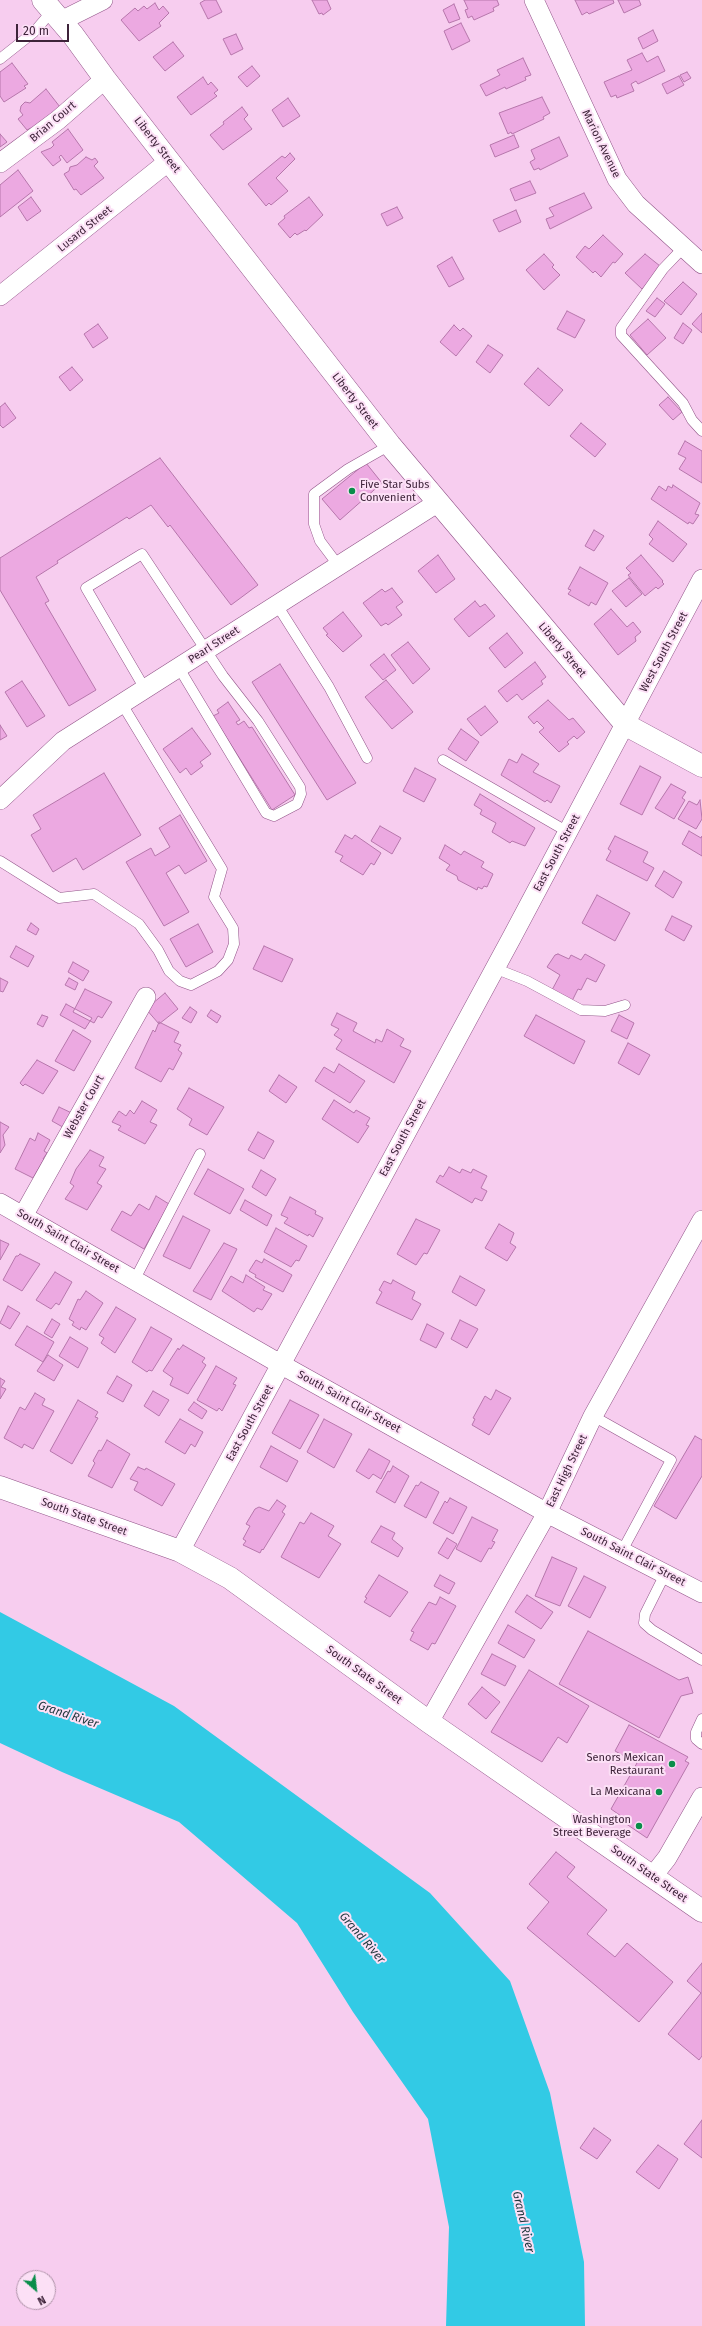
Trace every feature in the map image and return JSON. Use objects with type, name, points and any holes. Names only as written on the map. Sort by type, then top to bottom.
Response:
[{"type":"street","points":[[52,11],[103,0]]},
{"type":"street","name":"Marion Avenue","points":[[534,0],[617,179],[636,204],[702,264]]},
{"type":"street","name":"Liberty Street","points":[[52,11],[390,445],[437,503],[626,725],[702,766]]},
{"type":"street","name":"Brian Court","points":[[0,163],[58,120],[105,79]]},
{"type":"street","name":"Lusard Street","points":[[0,296],[169,162]]},
{"type":"street","name":"Pearl Street","points":[[0,800],[63,741],[437,503]]},
{"type":"street","name":"West South Street","points":[[626,725],[702,579]]},
{"type":"street","name":"East South Street","points":[[180,1551],[282,1365],[494,968],[626,725]]},
{"type":"street","name":"Webster Court","points":[[23,1216],[146,997]]},
{"type":"street","name":"South Saint Clair Street","points":[[0,1203],[135,1279],[282,1365],[547,1513],[702,1593]]},
{"type":"street","name":"East High Street","points":[[429,1722],[547,1513],[593,1416],[702,1220]]},
{"type":"street","name":"South State Street","points":[[0,1487],[180,1551],[230,1578],[429,1722],[702,1911]]},
{"type":"street","points":[[652,1877],[667,1858],[702,1797]]},
{"type":"lane","points":[[0,59],[34,32],[52,11]]},
{"type":"lane","points":[[684,247],[663,269],[621,328],[621,335],[683,403],[692,420],[702,431]]},
{"type":"lane","points":[[338,565],[318,536],[314,524],[314,494],[348,469],[390,445]]},
{"type":"lane","points":[[145,689],[86,588],[142,554],[223,676],[258,721],[300,787],[301,794],[298,804],[274,816],[266,813],[179,668]]},
{"type":"lane","points":[[277,605],[329,687],[367,758]]},
{"type":"lane","points":[[0,861],[59,898],[94,894],[126,915],[139,924],[158,950],[169,971],[180,981],[192,985],[206,979],[218,971],[228,960],[234,944],[233,928],[214,897],[222,869],[122,704]]},
{"type":"lane","points":[[443,760],[568,832]]},
{"type":"lane","points":[[494,968],[527,981],[581,1010],[605,1011],[625,1005]]},
{"type":"lane","points":[[135,1279],[200,1154]]},
{"type":"lane","points":[[593,1416],[671,1460],[622,1551]]},
{"type":"lane","points":[[665,1574],[645,1614],[644,1623],[652,1630],[702,1660]]},
{"type":"lane","points":[[702,1719],[696,1732],[696,1739],[702,1744]]},
{"type":"water","name":"Grand River","points":[[0,1612],[174,1706],[430,1893],[510,1981],[550,2093],[584,2262],[585,2326],[446,2326],[449,2227],[428,2119],[353,2012],[297,1923],[179,1822],[62,1772],[0,1743]]},
{"type":"building","points":[[205,0],[216,0],[222,12],[208,19],[200,3]]},
{"type":"building","points":[[312,0],[327,0],[331,9],[323,15],[322,13],[319,14]]},
{"type":"building","points":[[464,0],[497,0],[499,5],[493,8],[494,11],[474,20],[472,16],[468,18],[465,10],[468,9]]},
{"type":"building","points":[[575,0],[613,0],[614,3],[589,14],[587,12],[582,15]]},
{"type":"building","points":[[618,0],[639,0],[641,5],[624,13]]},
{"type":"building","points":[[155,3],[159,10],[163,6],[169,13],[159,23],[161,26],[139,41],[121,20],[135,8],[138,11],[144,6],[147,9]]},
{"type":"building","points":[[454,4],[460,19],[449,23],[443,10]]},
{"type":"building","points":[[461,23],[470,41],[452,50],[444,31]]},
{"type":"building","points":[[653,30],[658,41],[643,49],[638,38]]},
{"type":"building","points":[[236,34],[243,49],[231,55],[223,39]]},
{"type":"building","points":[[173,42],[184,56],[165,71],[153,57]]},
{"type":"building","points":[[642,53],[647,62],[658,56],[665,71],[638,84],[636,81],[631,84],[634,91],[617,98],[616,95],[611,97],[604,82],[632,70],[627,60]]},
{"type":"building","points":[[523,58],[531,75],[525,77],[526,80],[506,89],[505,87],[486,96],[480,85],[500,75],[497,70]]},
{"type":"building","points":[[12,63],[28,84],[24,86],[26,88],[4,102],[0,96],[0,72]]},
{"type":"building","points":[[252,66],[260,76],[247,87],[238,77]]},
{"type":"building","points":[[687,72],[691,78],[684,82],[680,75]]},
{"type":"building","points":[[679,76],[684,85],[667,94],[662,84]]},
{"type":"building","points":[[203,77],[208,85],[211,82],[218,90],[214,93],[217,96],[191,115],[177,97]]},
{"type":"building","points":[[46,89],[60,107],[33,130],[31,128],[27,130],[18,119],[23,115],[20,111],[21,106],[25,102],[30,103]]},
{"type":"building","points":[[542,97],[550,113],[543,117],[544,119],[512,134],[511,132],[508,134],[499,113]]},
{"type":"building","points":[[288,98],[300,116],[283,127],[272,110]]},
{"type":"building","points":[[242,107],[248,115],[244,119],[252,129],[223,150],[210,135],[224,124],[223,122]]},
{"type":"building","points":[[68,129],[83,150],[67,163],[61,155],[59,157],[61,160],[53,166],[41,152],[51,148],[54,145],[52,142]]},
{"type":"building","points":[[0,134],[7,142],[0,147]]},
{"type":"building","points":[[514,135],[519,147],[495,157],[490,145]]},
{"type":"building","points":[[559,137],[568,156],[540,170],[539,168],[534,170],[530,162],[535,159],[531,150]]},
{"type":"building","points":[[290,153],[295,159],[276,178],[288,191],[271,205],[269,203],[266,206],[248,184],[282,156],[285,158]]},
{"type":"building","points":[[86,157],[92,160],[95,158],[98,162],[94,166],[104,178],[81,195],[76,189],[74,190],[64,174],[69,171],[70,167],[77,165]]},
{"type":"building","points":[[18,170],[33,191],[0,217],[0,185]]},
{"type":"building","points":[[530,181],[536,193],[515,201],[510,189]]},
{"type":"building","points":[[584,193],[592,208],[550,229],[546,219],[554,216],[549,208]]},
{"type":"building","points":[[31,197],[41,211],[27,221],[18,207]]},
{"type":"building","points":[[309,197],[323,215],[306,231],[305,230],[297,235],[295,233],[290,238],[278,224],[285,218],[284,216]]},
{"type":"building","points":[[397,207],[403,218],[387,226],[381,214]]},
{"type":"building","points":[[516,210],[521,222],[499,232],[493,220]]},
{"type":"building","points":[[603,235],[623,254],[615,263],[613,262],[601,277],[595,271],[593,273],[576,257],[585,246],[589,249]]},
{"type":"building","points":[[544,254],[554,265],[552,267],[560,275],[544,290],[526,270]]},
{"type":"building","points":[[645,254],[660,266],[655,272],[656,274],[642,289],[625,273]]},
{"type":"building","points":[[452,257],[464,279],[449,287],[437,266]]},
{"type":"building","points":[[683,282],[697,294],[681,315],[664,301]]},
{"type":"building","points":[[657,298],[665,304],[655,317],[646,311]]},
{"type":"building","points":[[567,311],[585,320],[575,338],[557,329]]},
{"type":"building","points":[[702,313],[702,333],[692,324]]},
{"type":"building","points":[[648,319],[666,338],[647,355],[630,335]]},
{"type":"building","points":[[683,323],[692,330],[683,344],[674,338]]},
{"type":"building","points":[[98,324],[108,338],[93,348],[84,334]]},
{"type":"building","points":[[454,325],[460,331],[463,328],[472,336],[456,356],[440,342]]},
{"type":"building","points":[[488,345],[503,355],[490,373],[476,362]]},
{"type":"building","points":[[72,367],[83,380],[70,391],[59,377]]},
{"type":"building","points":[[538,368],[563,390],[549,406],[524,384]]},
{"type":"building","points":[[668,397],[682,412],[673,420],[659,405]]},
{"type":"building","points":[[5,403],[16,418],[3,428],[0,425],[0,407]]},
{"type":"building","points":[[581,423],[606,444],[595,457],[570,436]]},
{"type":"building","points":[[685,441],[702,451],[702,483],[679,469],[686,458],[678,454]]},
{"type":"building","points":[[160,458],[258,585],[231,605],[170,525],[168,527],[151,505],[129,519],[127,517],[57,561],[58,563],[36,577],[49,601],[45,603],[96,690],[69,706],[0,590],[0,558]]},
{"type":"building","name":"Five Star Subs Convenient","points":[[366,463],[382,483],[340,520],[322,499]]},
{"type":"building","points":[[673,485],[700,503],[695,514],[699,515],[693,524],[689,522],[688,524],[651,499],[659,486],[666,491],[668,486],[672,488]]},
{"type":"building","points":[[658,521],[687,544],[673,562],[649,544],[653,539],[649,535]]},
{"type":"building","points":[[594,530],[604,536],[594,551],[585,546]]},
{"type":"building","points":[[438,555],[455,579],[436,593],[418,571]]},
{"type":"building","points":[[641,555],[664,584],[658,589],[656,587],[645,596],[628,575],[631,573],[626,568]]},
{"type":"building","points":[[580,567],[608,583],[596,605],[591,602],[589,606],[568,594],[571,590],[568,589]]},
{"type":"building","points":[[629,578],[642,594],[626,607],[612,591]]},
{"type":"building","points":[[392,588],[403,602],[396,607],[402,615],[388,625],[386,623],[381,626],[363,603],[382,589],[385,592]]},
{"type":"building","points":[[475,601],[480,607],[485,604],[495,616],[469,637],[454,619]]},
{"type":"building","points":[[611,609],[627,627],[633,622],[641,632],[635,637],[636,641],[618,655],[594,624]]},
{"type":"building","points":[[343,612],[362,636],[343,652],[326,635],[328,634],[323,628]]},
{"type":"building","points":[[507,633],[523,653],[505,668],[489,648]]},
{"type":"building","points":[[408,642],[430,669],[413,684],[391,655]]},
{"type":"building","points":[[384,654],[396,670],[383,680],[370,665]]},
{"type":"building","points":[[535,662],[546,677],[541,681],[543,684],[522,700],[517,694],[507,702],[498,691]]},
{"type":"building","points":[[280,664],[356,783],[327,800],[252,682]]},
{"type":"building","points":[[386,680],[413,712],[392,729],[365,697]]},
{"type":"building","points":[[22,681],[45,716],[27,727],[5,692]]},
{"type":"building","points":[[548,700],[569,720],[573,718],[585,732],[577,739],[574,736],[567,742],[569,744],[559,752],[539,732],[544,728],[537,721],[534,724],[528,717]]},
{"type":"building","points":[[228,702],[240,720],[236,722],[238,725],[244,721],[249,728],[252,727],[295,795],[272,810],[213,716],[219,713],[217,710]]},
{"type":"building","points":[[485,706],[498,722],[481,736],[467,719]]},
{"type":"building","points":[[0,725],[7,736],[0,740]]},
{"type":"building","points":[[192,728],[211,754],[200,762],[203,766],[191,775],[186,768],[180,773],[163,749]]},
{"type":"building","points":[[461,729],[479,742],[466,761],[448,749]]},
{"type":"building","points":[[522,754],[539,764],[533,772],[560,786],[551,803],[547,800],[545,802],[501,775],[509,759],[517,763]]},
{"type":"building","points":[[640,766],[661,777],[642,815],[620,804]]},
{"type":"building","points":[[415,768],[436,779],[424,802],[403,791]]},
{"type":"building","points":[[104,773],[141,835],[83,870],[76,858],[53,872],[31,835],[41,829],[33,815]]},
{"type":"building","points":[[671,784],[686,792],[682,798],[685,800],[674,819],[655,808]]},
{"type":"building","points":[[480,794],[535,828],[525,846],[512,841],[510,843],[492,832],[496,823],[480,814],[482,810],[474,805]]},
{"type":"building","points":[[700,800],[702,819],[696,829],[678,819],[689,801],[697,805]]},
{"type":"building","points":[[180,815],[207,861],[185,874],[179,865],[166,873],[189,912],[164,926],[126,862],[151,848],[155,856],[170,847],[159,828]]},
{"type":"building","points":[[380,826],[401,838],[392,854],[371,841]]},
{"type":"building","points":[[689,831],[701,838],[702,836],[702,856],[682,844]]},
{"type":"building","points":[[345,835],[352,839],[355,835],[381,853],[374,865],[371,863],[363,875],[340,861],[343,856],[335,852]]},
{"type":"building","points":[[615,836],[648,852],[643,862],[654,868],[647,881],[606,860],[611,851],[608,849]]},
{"type":"building","points":[[445,845],[461,855],[464,851],[484,862],[481,867],[493,874],[487,887],[484,886],[482,889],[478,887],[477,890],[458,880],[457,876],[446,870],[450,865],[439,858]]},
{"type":"building","points":[[664,871],[682,882],[673,898],[655,886]]},
{"type":"building","points":[[597,895],[630,913],[615,941],[582,923]]},
{"type":"building","points":[[672,916],[692,926],[684,941],[665,930]]},
{"type":"building","points":[[31,923],[39,929],[36,935],[27,930]]},
{"type":"building","points":[[198,924],[213,952],[186,967],[170,939]]},
{"type":"building","points":[[16,946],[34,956],[28,967],[10,957]]},
{"type":"building","points":[[264,946],[293,959],[282,982],[253,969]]},
{"type":"building","points":[[558,954],[569,959],[571,955],[581,960],[585,954],[605,965],[596,982],[587,978],[581,990],[578,989],[572,1001],[552,990],[560,975],[547,967],[555,955]]},
{"type":"building","points":[[73,962],[89,971],[83,981],[68,972]]},
{"type":"building","points":[[0,978],[8,982],[3,992],[0,991]]},
{"type":"building","points":[[69,978],[78,983],[75,990],[65,985]]},
{"type":"building","points":[[85,989],[112,1002],[102,1018],[98,1016],[94,1023],[73,1012]]},
{"type":"building","points":[[165,993],[178,1009],[159,1024],[146,1009]]},
{"type":"building","points":[[66,1004],[92,1018],[85,1029],[60,1015]]},
{"type":"building","points":[[190,1007],[197,1012],[191,1023],[182,1018]]},
{"type":"building","points":[[211,1010],[221,1016],[217,1023],[207,1016]]},
{"type":"building","points":[[337,1013],[357,1023],[353,1031],[375,1043],[376,1039],[382,1042],[387,1029],[404,1039],[400,1046],[411,1051],[394,1083],[336,1049],[342,1040],[334,1035],[339,1029],[331,1025]]},
{"type":"building","points":[[42,1015],[48,1017],[43,1027],[37,1024]]},
{"type":"building","points":[[536,1015],[585,1041],[574,1064],[524,1036]]},
{"type":"building","points":[[619,1015],[634,1023],[627,1039],[611,1031]]},
{"type":"building","points":[[159,1022],[179,1032],[174,1042],[181,1045],[178,1050],[182,1053],[173,1070],[169,1068],[161,1082],[135,1068],[153,1030],[155,1032]]},
{"type":"building","points":[[73,1030],[91,1041],[74,1071],[55,1061]]},
{"type":"building","points":[[628,1043],[650,1055],[639,1075],[618,1063]]},
{"type":"building","points":[[37,1060],[58,1071],[43,1094],[25,1084],[23,1086],[20,1083]]},
{"type":"building","points":[[339,1064],[365,1081],[350,1103],[315,1081],[324,1067],[334,1073]]},
{"type":"building","points":[[279,1075],[297,1087],[286,1103],[269,1091]]},
{"type":"building","points":[[189,1088],[224,1107],[207,1135],[189,1125],[192,1119],[177,1109]]},
{"type":"building","points":[[334,1100],[354,1113],[356,1110],[370,1118],[366,1125],[369,1126],[358,1143],[322,1119]]},
{"type":"building","points":[[142,1101],[157,1110],[150,1122],[157,1125],[145,1144],[118,1130],[121,1126],[112,1122],[119,1111],[126,1116],[130,1110],[134,1114]]},
{"type":"building","points":[[59,1107],[76,1115],[68,1130],[52,1121]]},
{"type":"building","points":[[0,1122],[9,1127],[3,1135],[5,1145],[0,1153]]},
{"type":"building","points":[[258,1132],[274,1141],[264,1159],[248,1150]]},
{"type":"building","points":[[38,1133],[50,1140],[44,1151],[47,1153],[33,1178],[15,1169],[30,1138],[35,1141]]},
{"type":"building","points":[[90,1150],[104,1157],[99,1166],[106,1169],[97,1183],[102,1186],[87,1210],[65,1199],[74,1186],[70,1183],[76,1169]]},
{"type":"building","points":[[449,1167],[460,1173],[462,1169],[471,1173],[473,1169],[487,1176],[481,1188],[487,1191],[482,1201],[475,1198],[472,1203],[436,1182],[440,1175],[443,1177]]},
{"type":"building","points":[[208,1169],[244,1189],[230,1214],[194,1194]]},
{"type":"building","points":[[261,1170],[276,1179],[266,1196],[252,1187]]},
{"type":"building","points":[[156,1196],[169,1204],[144,1249],[111,1230],[122,1211],[131,1216],[139,1204],[149,1210]]},
{"type":"building","points":[[290,1197],[316,1211],[315,1214],[323,1218],[313,1237],[309,1234],[308,1236],[284,1223],[288,1218],[281,1215]]},
{"type":"building","points":[[245,1200],[272,1215],[267,1226],[240,1210]]},
{"type":"building","points":[[183,1216],[210,1230],[190,1269],[163,1256]]},
{"type":"building","points":[[416,1219],[440,1230],[427,1254],[424,1253],[416,1265],[397,1254]]},
{"type":"building","points":[[499,1224],[514,1233],[510,1243],[516,1247],[507,1261],[485,1248]]},
{"type":"building","points":[[276,1228],[307,1246],[299,1261],[296,1260],[291,1267],[264,1252]]},
{"type":"building","points":[[0,1240],[9,1244],[0,1260]]},
{"type":"building","points":[[224,1243],[237,1249],[211,1300],[193,1291]]},
{"type":"building","points":[[20,1254],[40,1264],[22,1291],[3,1280],[16,1256]]},
{"type":"building","points":[[264,1259],[292,1275],[283,1292],[255,1277],[256,1275],[249,1271],[256,1260],[262,1263]]},
{"type":"building","points":[[55,1272],[72,1282],[59,1305],[56,1303],[51,1309],[36,1300]]},
{"type":"building","points":[[246,1275],[265,1287],[263,1290],[272,1294],[262,1310],[257,1308],[254,1312],[222,1291],[231,1276],[243,1283]]},
{"type":"building","points":[[460,1276],[485,1290],[476,1306],[452,1292]]},
{"type":"building","points":[[393,1280],[415,1292],[412,1299],[421,1304],[412,1320],[376,1303],[382,1292],[379,1290],[384,1281],[391,1284]]},
{"type":"building","points":[[86,1291],[103,1303],[86,1330],[81,1327],[80,1330],[72,1325],[74,1322],[69,1319],[78,1299],[80,1300]]},
{"type":"building","points":[[8,1306],[20,1313],[10,1329],[0,1323]]},
{"type":"building","points":[[116,1307],[136,1319],[115,1353],[101,1343],[104,1338],[99,1335]]},
{"type":"building","points":[[52,1319],[60,1324],[52,1338],[44,1333]]},
{"type":"building","points":[[460,1320],[478,1329],[467,1348],[451,1339]]},
{"type":"building","points":[[427,1324],[444,1333],[436,1348],[420,1340]]},
{"type":"building","points":[[27,1326],[54,1342],[43,1362],[15,1345]]},
{"type":"building","points":[[151,1327],[172,1339],[152,1371],[149,1370],[147,1372],[132,1362]]},
{"type":"building","points":[[70,1337],[88,1348],[78,1368],[59,1356]]},
{"type":"building","points":[[183,1345],[205,1358],[202,1362],[206,1365],[188,1394],[170,1385],[173,1378],[163,1371],[178,1348],[179,1350]]},
{"type":"building","points":[[48,1355],[63,1365],[54,1381],[37,1371]]},
{"type":"building","points":[[216,1366],[237,1378],[233,1384],[236,1385],[222,1411],[219,1408],[217,1411],[197,1400]]},
{"type":"building","points":[[117,1376],[132,1385],[123,1402],[107,1393]]},
{"type":"building","points":[[0,1378],[5,1381],[1,1387],[6,1389],[0,1399]]},
{"type":"building","points":[[496,1390],[511,1398],[489,1435],[472,1425],[475,1419],[473,1418],[485,1396],[491,1400]]},
{"type":"building","points":[[153,1391],[169,1400],[159,1416],[144,1406]]},
{"type":"building","points":[[35,1393],[45,1399],[42,1405],[54,1411],[33,1449],[24,1444],[22,1448],[4,1438],[20,1407],[25,1410]]},
{"type":"building","points":[[78,1400],[98,1412],[95,1417],[98,1418],[72,1464],[50,1451]]},
{"type":"building","points":[[290,1400],[319,1415],[300,1449],[272,1433]]},
{"type":"building","points":[[194,1402],[207,1411],[202,1419],[188,1410]]},
{"type":"building","points":[[180,1419],[203,1432],[195,1447],[191,1444],[185,1454],[165,1442]]},
{"type":"building","points":[[324,1419],[352,1434],[334,1468],[307,1452]]},
{"type":"building","points":[[695,1436],[702,1440],[702,1476],[676,1519],[654,1506]]},
{"type":"building","points":[[107,1440],[130,1454],[112,1488],[88,1476],[95,1463],[93,1461]]},
{"type":"building","points":[[271,1446],[298,1461],[287,1482],[260,1467]]},
{"type":"building","points":[[369,1449],[390,1461],[381,1479],[373,1474],[369,1479],[356,1471]]},
{"type":"building","points":[[393,1466],[409,1476],[395,1503],[376,1492],[388,1471],[390,1472]]},
{"type":"building","points":[[138,1467],[145,1470],[146,1468],[175,1484],[162,1506],[134,1490],[138,1482],[130,1479]]},
{"type":"building","points":[[421,1482],[439,1492],[426,1518],[404,1506],[416,1485],[418,1486]]},
{"type":"building","points":[[450,1498],[467,1507],[453,1534],[433,1523],[445,1501],[447,1503]]},
{"type":"building","points":[[277,1500],[286,1506],[282,1512],[285,1514],[263,1550],[262,1549],[260,1553],[243,1545],[246,1541],[243,1539],[250,1526],[246,1524],[255,1509],[259,1507],[269,1511]]},
{"type":"building","points":[[311,1513],[334,1526],[328,1536],[341,1544],[319,1578],[281,1557],[300,1522],[304,1524]]},
{"type":"building","points":[[472,1517],[498,1530],[492,1541],[495,1542],[491,1549],[489,1548],[481,1562],[456,1549]]},
{"type":"building","points":[[381,1526],[395,1533],[392,1539],[403,1548],[398,1557],[371,1542]]},
{"type":"building","points":[[447,1538],[457,1544],[448,1559],[438,1553]]},
{"type":"building","points":[[552,1557],[577,1568],[560,1606],[535,1596]]},
{"type":"building","points":[[379,1575],[408,1592],[390,1617],[364,1602],[367,1598],[365,1597]]},
{"type":"building","points":[[440,1575],[455,1583],[449,1594],[434,1586]]},
{"type":"building","points":[[584,1576],[606,1587],[590,1618],[568,1606]]},
{"type":"building","points":[[527,1595],[553,1612],[541,1629],[515,1612]]},
{"type":"building","points":[[440,1597],[456,1606],[435,1644],[432,1643],[428,1650],[410,1640],[414,1632],[411,1631],[429,1602],[436,1605]]},
{"type":"building","points":[[508,1625],[535,1640],[524,1658],[498,1643]]},
{"type":"building","points":[[588,1631],[679,1680],[688,1677],[693,1693],[681,1696],[659,1738],[559,1684]]},
{"type":"building","points":[[492,1654],[516,1666],[505,1686],[481,1674]]},
{"type":"building","points":[[529,1670],[589,1706],[567,1743],[558,1737],[542,1762],[491,1732]]},
{"type":"building","points":[[482,1687],[500,1702],[486,1719],[468,1704]]},
{"type":"building","points":[[629,1725],[688,1757],[685,1761],[689,1763],[647,1838],[619,1819],[621,1816],[611,1809],[637,1763],[615,1751]]},
{"type":"building","points":[[556,1852],[575,1867],[567,1877],[607,1910],[587,1934],[615,1957],[627,1943],[673,1982],[639,2022],[527,1928],[549,1902],[529,1884]]},
{"type":"building","points":[[702,1963],[702,2056],[699,2060],[668,2034],[701,1993],[687,1981]]},
{"type":"building","points":[[702,2120],[702,2158],[684,2144]]},
{"type":"building","points":[[594,2128],[611,2140],[597,2159],[580,2148]]},
{"type":"building","points":[[658,2145],[678,2159],[659,2189],[636,2172]]},
{"type":"place","name":"Five Star Subs Convenient","points":[[352,491]]},
{"type":"place","name":"Senors Mexican Restaurant","points":[[672,1764]]},
{"type":"place","name":"La Mexicana","points":[[659,1792]]},
{"type":"place","name":"Washington Street Beverage","points":[[639,1826]]}]
